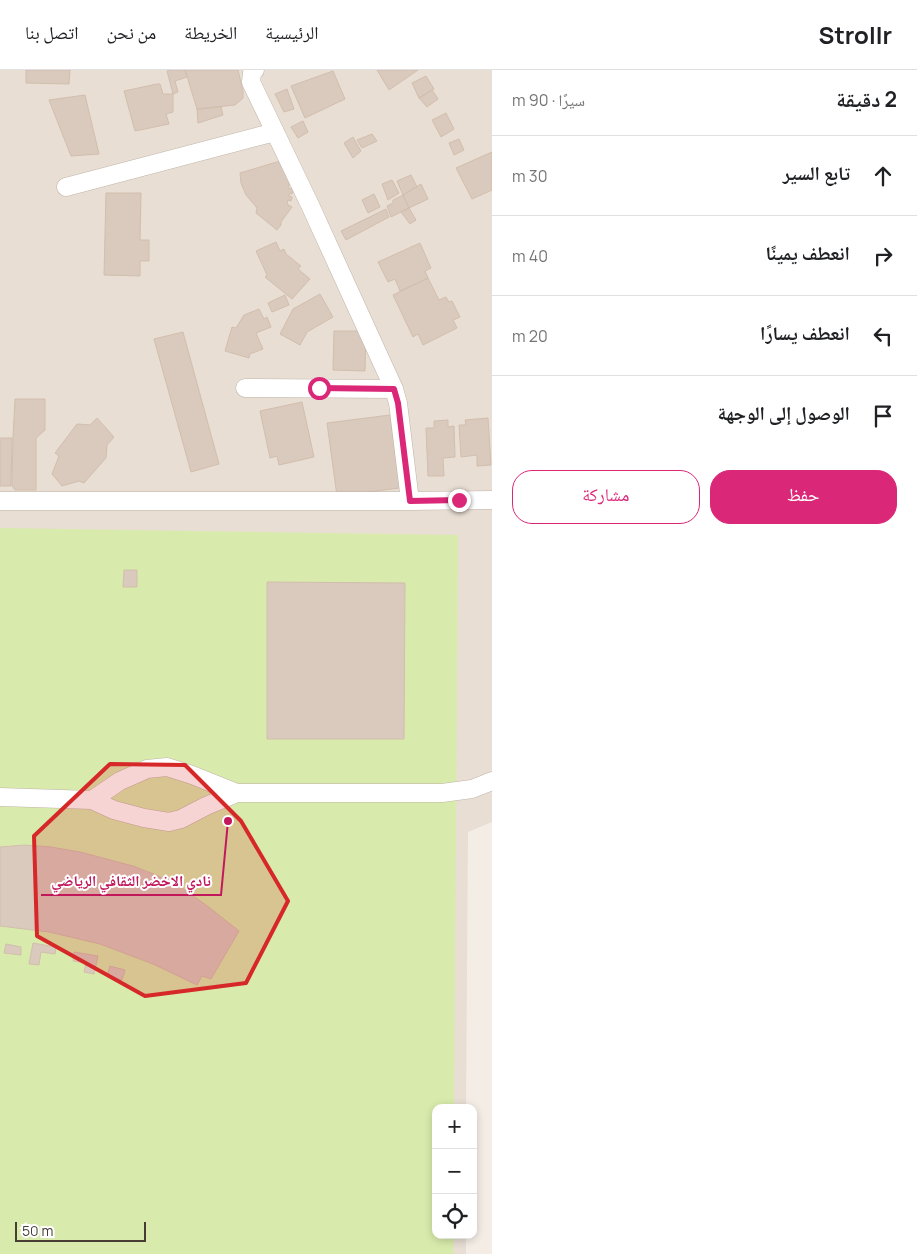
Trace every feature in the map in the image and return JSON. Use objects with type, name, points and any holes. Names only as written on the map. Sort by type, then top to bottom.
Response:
[{"type":"street","points":[[254,70],[251,82],[310,205],[394,389],[398,403],[410,501]]},
{"type":"street","points":[[66,187],[275,132]]},
{"type":"street","points":[[245,388],[394,389]]},
{"type":"street","points":[[0,502],[492,500]]},
{"type":"street","points":[[92,800],[120,781],[147,769],[167,768],[192,775],[237,793],[442,793],[472,789],[492,781]]},
{"type":"street","points":[[0,797],[92,800],[114,810],[169,822],[181,820],[206,806],[237,793]]},
{"type":"highlighted area","points":[[110,764],[185,765],[241,821],[288,901],[246,983],[145,996],[37,936],[34,836]]},
{"type":"shaded area","points":[[0,70],[492,70],[492,822],[468,832],[466,1104],[432,1104],[432,1239],[466,1239],[466,1254],[0,1254]]},
{"type":"green space","points":[[0,528],[458,535],[454,1104],[432,1104],[432,1239],[454,1239],[453,1254],[0,1254]]},
{"type":"building","points":[[26,70],[70,70],[69,84],[26,83]]},
{"type":"building","points":[[185,70],[187,77],[175,81],[178,92],[173,94],[167,71]]},
{"type":"building","points":[[185,70],[238,70],[243,98],[235,105],[197,109]]},
{"type":"building","points":[[377,70],[418,70],[389,90]]},
{"type":"building","points":[[333,71],[345,99],[305,118],[291,86]]},
{"type":"building","points":[[426,76],[434,89],[419,98],[412,83]]},
{"type":"building","points":[[160,84],[163,94],[173,94],[173,112],[166,114],[169,124],[135,131],[124,91]]},
{"type":"building","points":[[287,89],[294,109],[284,112],[275,94]]},
{"type":"building","points":[[432,90],[438,99],[427,107],[419,98]]},
{"type":"building","points":[[85,95],[99,154],[71,156],[49,100]]},
{"type":"building","points":[[221,107],[223,115],[198,123],[197,109]]},
{"type":"building","points":[[446,113],[454,129],[441,137],[432,120]]},
{"type":"building","points":[[303,121],[308,132],[298,138],[291,127]]},
{"type":"building","points":[[372,134],[377,141],[362,148],[357,140]]},
{"type":"building","points":[[353,137],[361,151],[353,158],[344,143]]},
{"type":"building","points":[[459,139],[464,150],[454,155],[449,143]]},
{"type":"building","points":[[492,152],[492,190],[472,199],[456,168]]},
{"type":"building","points":[[280,161],[291,179],[288,188],[293,189],[293,193],[289,194],[292,197],[291,201],[288,200],[287,204],[292,207],[277,230],[256,213],[257,208],[246,195],[241,183],[240,173]]},
{"type":"building","points":[[411,175],[417,187],[403,195],[397,181]]},
{"type":"building","points":[[392,180],[399,193],[388,200],[382,184]]},
{"type":"building","points":[[421,184],[428,199],[409,208],[403,195]]},
{"type":"building","points":[[106,193],[141,193],[140,240],[149,240],[149,261],[140,261],[140,276],[104,275]]},
{"type":"building","points":[[374,194],[380,207],[368,213],[362,200]]},
{"type":"building","points":[[403,195],[409,208],[391,217],[387,206],[393,203],[393,200]]},
{"type":"building","points":[[409,208],[416,220],[410,224],[401,212]]},
{"type":"building","points":[[386,209],[389,217],[346,240],[341,231]]},
{"type":"building","points":[[276,242],[280,251],[284,249],[286,254],[301,266],[298,269],[310,279],[292,299],[265,277],[267,275],[256,251]]},
{"type":"building","points":[[420,243],[431,268],[425,271],[428,278],[400,291],[395,279],[388,282],[378,262]]},
{"type":"building","points":[[428,278],[439,300],[446,297],[449,302],[452,301],[460,317],[453,320],[457,328],[423,345],[418,334],[413,337],[393,295]]},
{"type":"building","points":[[320,294],[333,317],[307,332],[300,345],[280,334],[293,309]]},
{"type":"building","points":[[285,295],[289,305],[272,312],[268,303]]},
{"type":"building","points":[[259,309],[264,319],[267,317],[271,327],[256,333],[263,349],[250,354],[249,358],[225,351],[232,327],[236,328],[244,315]]},
{"type":"building","points":[[334,331],[366,331],[365,371],[333,370]]},
{"type":"building","points":[[183,332],[219,464],[191,472],[154,339]]},
{"type":"building","points":[[15,399],[45,399],[45,430],[36,438],[36,490],[15,490],[12,486]]},
{"type":"building","points":[[302,402],[314,457],[279,465],[277,456],[270,458],[260,411]]},
{"type":"building","points":[[390,415],[400,488],[337,496],[327,423]]},
{"type":"building","points":[[97,418],[114,437],[107,445],[106,458],[84,483],[79,481],[62,486],[52,474],[59,456],[55,453],[77,424],[90,425]]},
{"type":"building","points":[[488,418],[491,465],[477,466],[477,455],[461,457],[459,425],[466,425],[465,420]]},
{"type":"building","points":[[448,420],[448,427],[454,426],[455,457],[443,458],[444,476],[428,476],[426,428],[434,428],[434,421]]},
{"type":"building","points":[[0,438],[12,438],[11,486],[0,486]]},
{"type":"building","points":[[124,570],[137,570],[137,587],[123,587]]},
{"type":"building","points":[[267,582],[405,583],[404,739],[267,739]]},
{"type":"building","points":[[24,845],[80,852],[133,866],[156,875],[183,889],[239,931],[211,979],[202,976],[197,985],[153,964],[100,944],[49,932],[0,926],[0,847]]},
{"type":"building","points":[[33,943],[56,947],[55,954],[41,952],[39,965],[29,964]]},
{"type":"building","points":[[6,944],[21,947],[21,955],[4,953]]},
{"type":"building","points":[[74,952],[98,956],[94,974],[84,972],[86,963],[73,961]]},
{"type":"building","points":[[110,966],[125,970],[122,980],[107,976]]},
{"type":"place","name":"نادي الاخضر الثقافي الرياضي","points":[[228,821]]},
{"type":"route","points":[[319,388],[394,389],[398,403],[410,501],[459,500]]}]
